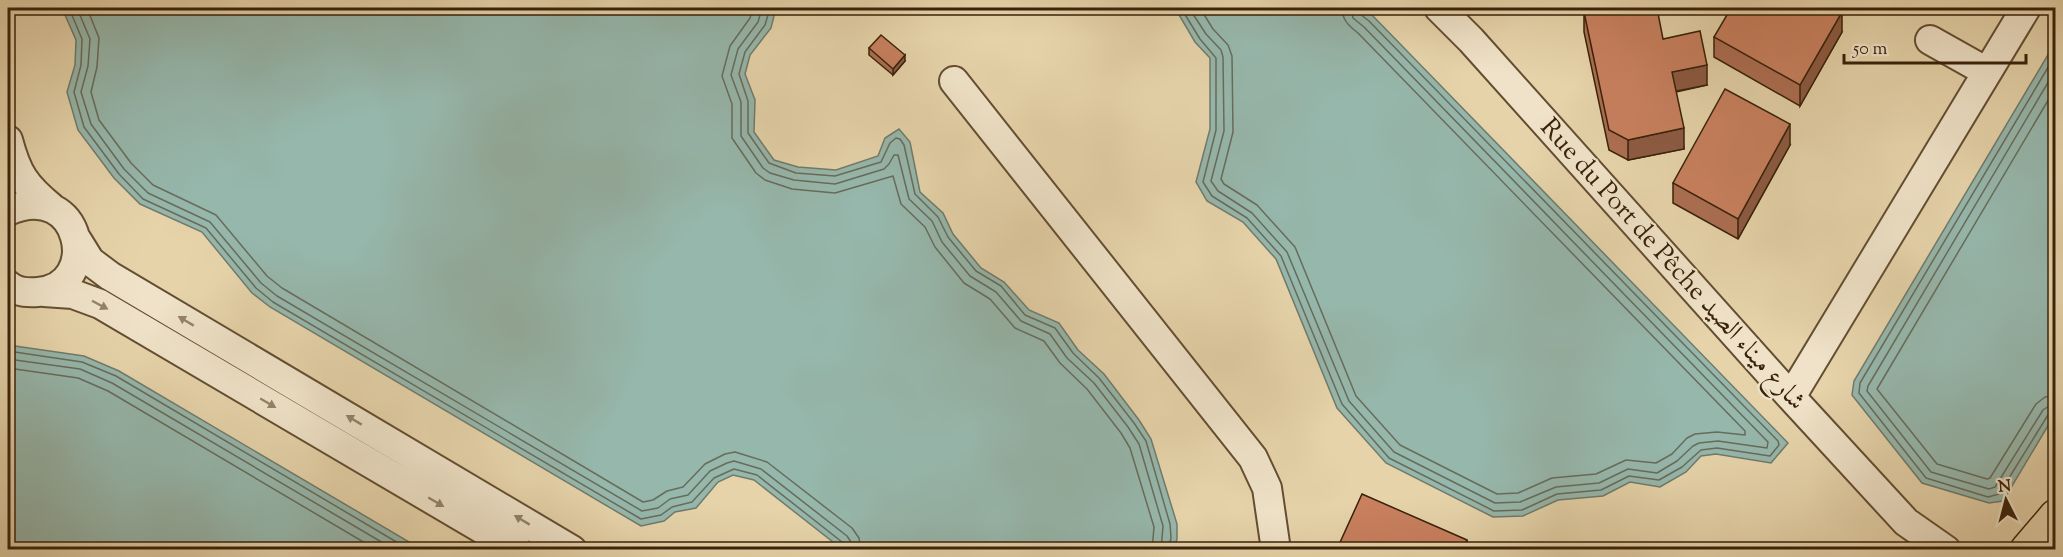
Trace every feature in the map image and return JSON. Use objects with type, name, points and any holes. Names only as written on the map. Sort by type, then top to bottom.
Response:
[{"type":"main road","points":[[2026,549],[2055,516]]},
{"type":"street","name":"Rue du Port de Pêche شارع ميناء الصيد","points":[[1439,8],[1471,40],[1791,398],[1906,522],[1946,549]]},
{"type":"street","points":[[1791,398],[2026,8]]},
{"type":"street","points":[[1930,40],[1987,72]]},
{"type":"street","points":[[954,81],[1253,458],[1268,488],[1275,549]]},
{"type":"street","points":[[8,140],[14,164],[23,180],[33,192],[63,216],[72,227],[90,261],[110,276],[572,549]]},
{"type":"street","points":[[8,211],[21,205],[37,204],[51,208]]},
{"type":"street","points":[[44,292],[56,287],[70,273],[77,254],[77,240]]},
{"type":"street","points":[[8,285],[27,293],[73,294],[100,304],[518,549]]},
{"type":"street","name":"Rue du Port de Pêche شارع ميناء الصيد","points":[[1906,522],[1918,549]]},
{"type":"water","points":[[62,8],[776,8],[771,28],[750,55],[745,74],[755,100],[754,132],[774,160],[798,167],[836,170],[878,156],[885,138],[899,129],[910,142],[920,192],[943,213],[953,234],[981,268],[1004,282],[1029,310],[1059,323],[1078,350],[1104,374],[1139,420],[1151,439],[1177,524],[1174,549],[840,549],[754,480],[733,475],[718,482],[696,508],[675,512],[664,521],[641,526],[270,307],[252,293],[202,232],[140,204],[114,178],[78,130],[67,92],[75,65],[76,40]]},
{"type":"water","points":[[1175,8],[1361,8],[1373,16],[1788,443],[1771,463],[1716,454],[1701,456],[1686,472],[1660,487],[1630,482],[1603,496],[1558,500],[1523,516],[1493,517],[1386,463],[1337,408],[1276,259],[1243,222],[1207,201],[1196,182],[1210,129],[1210,58],[1195,42]]},
{"type":"water","points":[[2055,43],[2055,414],[2003,501],[1989,503],[1922,483],[1852,395],[1854,381]]},
{"type":"water","points":[[8,345],[84,356],[119,371],[421,549],[8,549]]},
{"type":"building","points":[[1604,8],[1657,8],[1663,39],[1700,31],[1707,65],[1672,72],[1684,128],[1628,140],[1609,130],[1584,12]]},
{"type":"building","points":[[1731,8],[1834,8],[1842,12],[1800,85],[1714,37]]},
{"type":"building","points":[[881,35],[905,55],[893,69],[869,48]]},
{"type":"building","points":[[1725,89],[1790,124],[1738,219],[1673,183]]},
{"type":"building","points":[[1362,494],[1467,540],[1463,549],[1337,549]]}]
